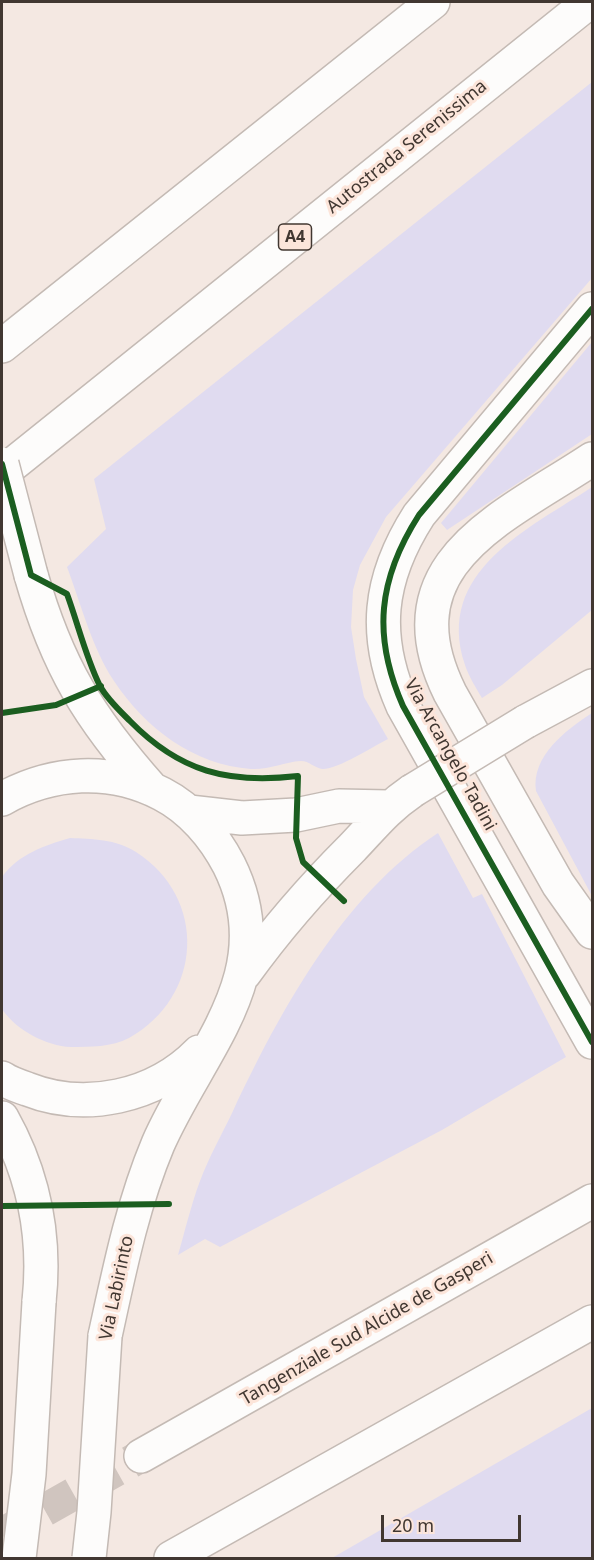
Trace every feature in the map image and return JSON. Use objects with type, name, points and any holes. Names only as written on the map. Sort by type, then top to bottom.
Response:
[{"type":"main road","points":[[2,346],[433,2]]},
{"type":"main road","name":"Autostrada Serenissima","points":[[2,473],[589,2]]},
{"type":"main road","name":"Via Arcangelo Tadini","points":[[592,309],[419,515],[404,539],[392,566],[385,594],[383,623],[385,652],[392,680],[403,706],[592,1042]]},
{"type":"main road","name":"Via Arcangelo Tadini","points":[[592,459],[478,534],[459,552],[439,588],[431,620],[433,646],[439,670],[450,693],[558,884],[592,932]]},
{"type":"main road","name":"Via Labirinto","points":[[2,464],[43,616],[78,694],[112,744],[152,789]]},
{"type":"main road","points":[[561,700],[592,667]]},
{"type":"main road","points":[[244,974],[280,924],[400,799],[561,700],[592,686]]},
{"type":"main road","name":"Via Labirinto","points":[[2,799],[23,787],[54,778],[87,775],[120,779],[152,789],[189,812],[219,845],[239,885],[247,929],[244,974],[232,1006],[184,1090],[158,1146],[125,1244],[105,1336],[89,1558]]},
{"type":"main road","points":[[189,812],[242,818],[296,815],[339,806],[400,799]]},
{"type":"main road","name":"Via Labirinto","points":[[2,1078],[42,1095],[80,1100],[118,1097],[155,1084],[188,1064],[215,1036]]},
{"type":"main road","points":[[2,1118],[23,1162],[36,1206],[42,1270],[29,1474],[19,1558]]},
{"type":"main road","name":"Tangenziale Sud Alcide de Gasperi","points":[[141,1456],[592,1201]]},
{"type":"main road","points":[[171,1558],[592,1322]]},
{"type":"shaded area","points":[[592,82],[592,278],[386,517],[360,565],[353,590],[351,627],[356,659],[364,697],[388,739],[346,762],[322,769],[301,761],[258,769],[230,766],[191,752],[173,741],[140,714],[106,668],[93,640],[67,567],[106,529],[94,479]]},
{"type":"shaded area","points":[[592,342],[592,434],[447,530],[441,523]]},
{"type":"shaded area","points":[[592,487],[592,610],[502,685],[482,698],[465,665],[459,632],[463,603],[475,578],[493,556],[516,537]]},
{"type":"shaded area","points":[[592,713],[592,896],[536,791],[536,778],[539,766],[552,745]]},
{"type":"shaded area","points":[[438,833],[473,898],[482,894],[566,1057],[442,1130],[220,1247],[205,1239],[178,1255],[207,1163],[251,1073],[293,995],[344,922],[372,889],[404,859]]},
{"type":"shaded area","points":[[70,838],[112,842],[136,852],[159,872],[176,895],[185,920],[187,947],[183,973],[171,998],[154,1020],[129,1038],[108,1045],[71,1047],[52,1044],[23,1030],[2,1009],[2,877],[24,857],[41,848]]},
{"type":"shaded area","points":[[592,1408],[592,1558],[332,1558]]},
{"type":"tunnel","points":[[2,1534],[141,1456]]},
{"type":"cycle path","points":[[592,309],[419,515],[395,562],[384,608],[387,656],[403,706],[592,1042]]},
{"type":"cycle path","points":[[2,464],[31,575]]},
{"type":"cycle path","points":[[31,575],[67,594],[100,686],[114,705],[149,738],[187,763],[207,771],[249,778],[298,776],[296,838],[303,862],[344,901]]},
{"type":"cycle path","points":[[2,713],[56,705],[101,686]]},
{"type":"cycle path","points":[[2,1206],[169,1204]]}]
